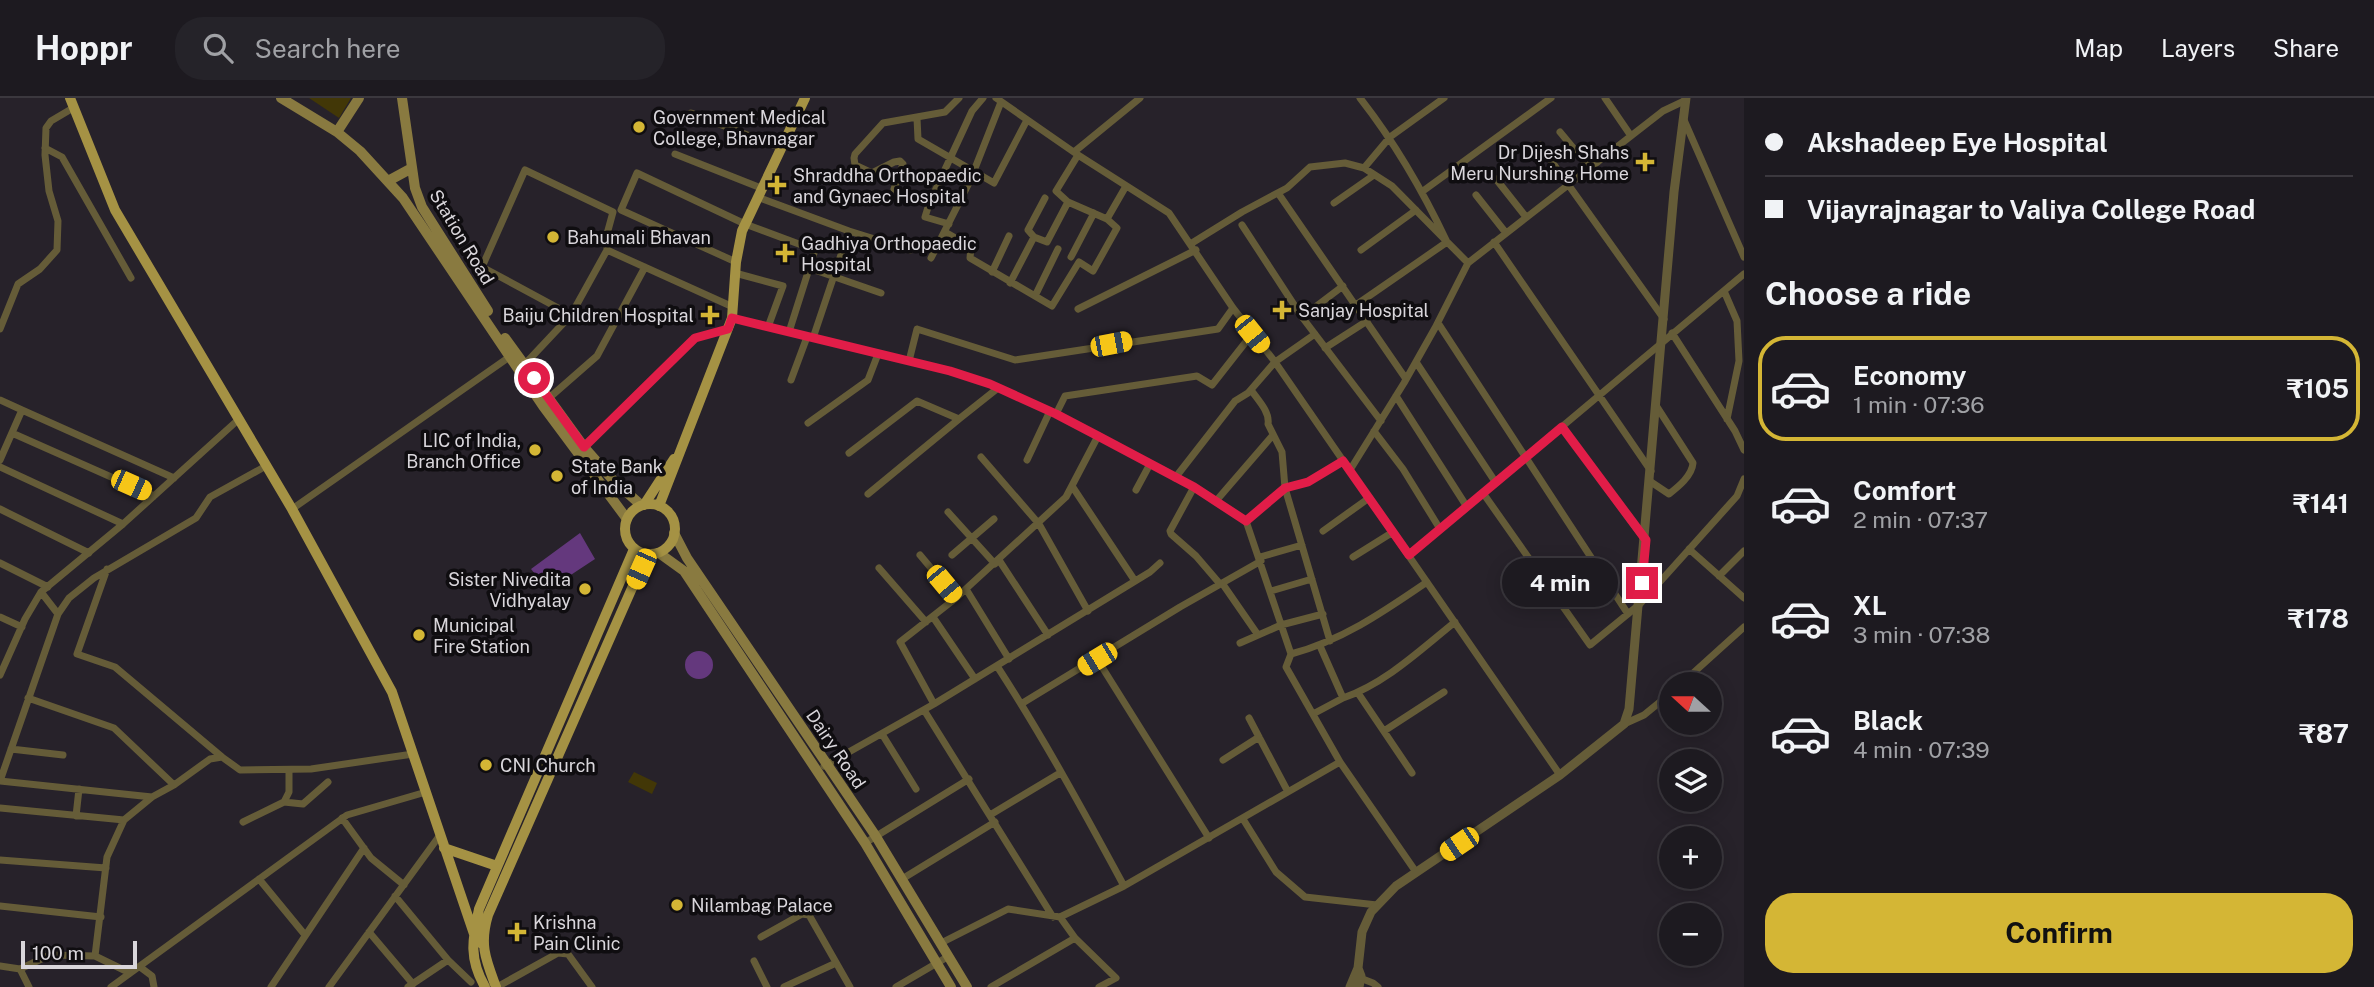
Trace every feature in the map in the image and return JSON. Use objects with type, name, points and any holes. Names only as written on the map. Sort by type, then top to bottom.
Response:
[{"type":"main road","points":[[281,98],[337,132],[360,151],[403,198],[513,354],[543,406],[627,519]]},
{"type":"main road","points":[[337,132],[359,98]]},
{"type":"main road","name":"Station Road","points":[[402,98],[415,188],[422,207],[513,354],[525,364],[584,447],[613,480],[643,505]]},
{"type":"main road","points":[[653,553],[634,549],[625,535],[627,519],[643,505],[677,458],[731,318],[736,267],[745,224],[805,98]]},
{"type":"main road","points":[[71,103],[115,210],[292,509],[392,692],[474,934],[482,944]]},
{"type":"main road","points":[[388,181],[412,169]]},
{"type":"main road","points":[[659,506],[677,464],[677,458]]},
{"type":"main road","points":[[496,987],[482,944],[488,915],[653,553],[671,541],[674,533],[671,517],[659,506],[643,505]]},
{"type":"main road","name":"Dairy Road","points":[[674,533],[687,558],[875,835],[967,987]]},
{"type":"main road","points":[[485,987],[472,980],[474,934],[479,909],[634,549]]},
{"type":"main road","name":"Dairy Road","points":[[653,553],[684,571],[865,843],[951,987]]},
{"type":"main road","points":[[444,848],[497,866]]},
{"type":"street","points":[[929,204],[894,189],[904,164],[900,161],[872,173],[855,165],[854,158],[883,123],[945,112],[959,98]]},
{"type":"street","points":[[983,98],[972,111],[925,217],[947,228],[971,247],[970,258],[1052,306],[1094,213]]},
{"type":"street","points":[[1045,198],[1028,230],[1034,237],[1093,271],[1117,228],[1107,219],[1068,202],[1056,191],[1076,154],[1140,98]]},
{"type":"street","points":[[1360,98],[1390,137],[1423,191],[1447,242]]},
{"type":"street","points":[[1364,168],[1390,137],[1444,98]]},
{"type":"street","points":[[1423,191],[1551,98]]},
{"type":"street","points":[[1605,98],[1631,136]]},
{"type":"street","points":[[1350,470],[1416,362],[1468,264],[1589,167],[1663,111],[1685,99]]},
{"type":"street","points":[[1624,724],[1629,709],[1640,604],[1685,99]]},
{"type":"street","points":[[931,258],[974,172],[999,100],[1076,154],[1169,213],[1560,775]]},
{"type":"street","points":[[0,329],[18,284],[40,269],[57,250],[58,221],[49,191],[45,148],[48,124],[71,103]]},
{"type":"street","points":[[691,113],[781,148]]},
{"type":"street","points":[[1682,117],[1744,257]]},
{"type":"street","points":[[917,118],[918,139],[995,183],[1027,120]]},
{"type":"street","points":[[1560,132],[1589,167]]},
{"type":"street","points":[[1540,145],[1664,319]]},
{"type":"street","points":[[45,148],[62,157],[131,278]]},
{"type":"street","points":[[675,154],[849,231],[911,250]]},
{"type":"street","points":[[1078,309],[1194,247],[1287,188],[1310,167],[1345,163],[1374,174],[1392,186],[1468,264]]},
{"type":"street","points":[[525,364],[571,316],[607,250],[607,234],[613,212],[525,170],[482,267],[571,316]]},
{"type":"street","points":[[768,327],[783,286],[736,267],[621,211],[637,173],[745,224],[815,250],[789,332]]},
{"type":"street","points":[[1335,203],[1374,174]]},
{"type":"street","points":[[1496,179],[1526,217]]},
{"type":"street","points":[[1107,219],[1126,186]]},
{"type":"street","points":[[1278,193],[1406,379]]},
{"type":"street","points":[[1476,195],[1506,233]]},
{"type":"street","points":[[1047,243],[1068,202]]},
{"type":"street","points":[[1361,250],[1416,210]]},
{"type":"street","points":[[1242,225],[1302,317],[1381,421]]},
{"type":"street","points":[[791,380],[834,277],[849,231]]},
{"type":"street","points":[[992,272],[1009,236]]},
{"type":"street","points":[[1010,283],[1034,237]]},
{"type":"street","points":[[1356,305],[1447,242]]},
{"type":"street","points":[[1494,242],[1600,396],[1651,476],[1669,494],[1691,473],[1693,463],[1657,407]]},
{"type":"street","points":[[1035,296],[1058,249]]},
{"type":"street","points":[[607,250],[645,267],[731,318],[950,371],[998,388],[1053,412],[1194,487],[1246,521],[1291,654],[1286,667],[1340,762],[1416,872]]},
{"type":"street","points":[[549,398],[597,356],[645,267]]},
{"type":"street","points":[[809,268],[881,293]]},
{"type":"street","points":[[1409,555],[1600,396],[1662,340],[1744,274]]},
{"type":"street","points":[[1302,317],[1343,286]]},
{"type":"street","points":[[1724,291],[1737,321],[1739,361],[1727,419]]},
{"type":"street","points":[[909,361],[917,329],[1015,360],[1217,329],[1233,307]]},
{"type":"street","points":[[584,447],[695,338],[731,318]]},
{"type":"street","points":[[1325,348],[1367,321]]},
{"type":"street","points":[[1438,323],[1628,614]]},
{"type":"street","points":[[1672,333],[1744,450]]},
{"type":"street","points":[[1027,460],[1053,412],[1065,396],[1197,376],[1212,385],[1252,334]]},
{"type":"street","points":[[1175,478],[1235,401],[1251,390],[1275,362],[1315,334]]},
{"type":"street","points":[[292,509],[513,354]]},
{"type":"street","points":[[808,423],[868,380],[878,354]]},
{"type":"street","points":[[1416,362],[1496,482]]},
{"type":"street","points":[[869,494],[998,388]]},
{"type":"street","points":[[1251,390],[1263,405],[1269,419],[1268,424],[1282,452],[1285,488],[1330,641]]},
{"type":"street","points":[[1396,396],[1467,507]]},
{"type":"street","points":[[0,400],[173,478]]},
{"type":"street","points":[[849,453],[917,401],[959,419]]},
{"type":"street","points":[[0,460],[22,410]]},
{"type":"street","points":[[0,675],[41,592],[123,524],[239,419]]},
{"type":"street","points":[[1562,427],[1646,540]]},
{"type":"street","points":[[1374,431],[1403,470],[1440,529]]},
{"type":"street","points":[[12,433],[154,496]]},
{"type":"street","points":[[1216,501],[1273,435]]},
{"type":"street","points":[[934,704],[900,642],[956,598],[1066,497],[1098,436]]},
{"type":"street","points":[[981,457],[1039,524],[1088,611]]},
{"type":"street","points":[[1246,521],[1285,488],[1308,482],[1343,461]]},
{"type":"street","points":[[1136,490],[1150,464]]},
{"type":"street","points":[[152,797],[0,781],[58,614],[69,598],[107,569],[196,518],[210,497],[266,466]]},
{"type":"street","points":[[0,467],[123,524]]},
{"type":"street","points":[[1483,493],[1590,645],[1640,604],[1737,496],[1744,479]]},
{"type":"street","points":[[1072,486],[1135,581]]},
{"type":"street","points":[[1194,487],[1170,531],[1221,584],[1258,635]]},
{"type":"street","points":[[1324,531],[1369,498]]},
{"type":"street","points":[[0,509],[89,553]]},
{"type":"street","points":[[948,512],[997,562],[1048,635]]},
{"type":"street","points":[[952,555],[994,519]]},
{"type":"street","points":[[1353,557],[1393,532]]},
{"type":"street","points":[[1021,704],[1260,559],[1302,545]]},
{"type":"street","points":[[1689,549],[1744,598]]},
{"type":"street","points":[[1720,576],[1744,551]]},
{"type":"street","points":[[920,555],[956,598]]},
{"type":"street","points":[[0,563],[48,587]]},
{"type":"street","points":[[818,770],[1009,659],[1160,563]]},
{"type":"street","points":[[879,568],[926,622]]},
{"type":"street","points":[[107,569],[76,654],[115,667],[240,770],[311,769],[413,754]]},
{"type":"street","points":[[1270,591],[1312,579]]},
{"type":"street","points":[[1291,654],[1320,646],[1371,620],[1427,582]]},
{"type":"street","points":[[966,589],[1009,659]]},
{"type":"street","points":[[41,592],[58,614]]},
{"type":"street","points":[[1240,643],[1282,625],[1322,614]]},
{"type":"street","points":[[0,617],[22,627]]},
{"type":"street","points":[[933,617],[975,679]]},
{"type":"street","points":[[1313,714],[1389,674],[1455,622]]},
{"type":"street","points":[[1695,672],[1742,633]]},
{"type":"street","points":[[1320,646],[1343,698]]},
{"type":"street","points":[[1097,659],[1209,838]]},
{"type":"street","points":[[997,666],[1088,818],[1124,887]]},
{"type":"street","points":[[1359,692],[1412,773]]},
{"type":"street","points":[[1384,731],[1444,692]]},
{"type":"street","points":[[28,698],[114,728],[174,785]]},
{"type":"street","points":[[1378,987],[1373,983],[1359,983],[1362,932],[1371,912],[1395,886],[1560,775],[1624,724],[1659,704]]},
{"type":"street","points":[[924,710],[1057,917],[1116,978],[1100,987]]},
{"type":"street","points":[[1249,718],[1288,792]]},
{"type":"street","points":[[882,734],[916,789]]},
{"type":"street","points":[[1223,760],[1259,737]]},
{"type":"street","points":[[11,749],[62,755]]},
{"type":"street","points":[[95,956],[107,857],[124,820],[152,797],[210,759],[222,757]]},
{"type":"street","points":[[941,943],[1008,909],[1057,917],[1124,887],[1340,762]]},
{"type":"street","points":[[285,802],[289,792],[289,770]]},
{"type":"street","points":[[902,879],[1060,773]]},
{"type":"street","points":[[865,843],[969,779]]},
{"type":"street","points":[[243,822],[285,802],[303,804],[328,782]]},
{"type":"street","points":[[76,816],[79,789]]},
{"type":"street","points":[[111,987],[342,818],[426,792]]},
{"type":"street","points":[[0,808],[124,820]]},
{"type":"street","points":[[342,818],[371,858],[404,885]]},
{"type":"street","points":[[1243,819],[1276,872],[1305,897],[1377,905]]},
{"type":"street","points":[[329,987],[440,835]]},
{"type":"street","points":[[271,987],[364,848]]},
{"type":"street","points":[[0,860],[106,868]]},
{"type":"street","points":[[259,879],[305,935]]},
{"type":"street","points":[[395,896],[448,960],[472,980]]},
{"type":"street","points":[[0,906],[101,917]]},
{"type":"street","points":[[761,937],[805,913],[814,920],[850,987]]},
{"type":"street","points":[[369,932],[411,986],[448,960]]},
{"type":"street","points":[[991,987],[1075,938]]},
{"type":"street","points":[[496,987],[558,953],[568,954],[592,987]]},
{"type":"street","points":[[0,966],[20,969],[50,955],[95,956],[130,973]]},
{"type":"street","points":[[896,987],[949,956]]},
{"type":"street","points":[[754,961],[767,987]]},
{"type":"street","points":[[784,987],[836,963]]},
{"type":"street","points":[[139,967],[152,976],[154,987]]},
{"type":"street","points":[[1350,987],[1358,968]]},
{"type":"street","points":[[20,969],[29,987]]},
{"type":"shaded area","points":[[309,98],[351,98],[339,118]]},
{"type":"shaded area","points":[[580,533],[595,559],[548,590],[531,569]]},
{"type":"shaded area","points":[[699,651],[709,655],[713,665],[709,675],[699,679],[689,675],[685,665],[689,655]]},
{"type":"shaded area","points":[[634,772],[657,783],[652,794],[628,782]]},
{"type":"place","name":"Government Medical College, Bhavnagar","points":[[639,127]]},
{"type":"place","name":"Dr Dijesh Shahs Meru Nurshing Home","points":[[1645,162]]},
{"type":"place","name":"Shraddha Orthopaedic and Gynaec Hospital","points":[[777,185]]},
{"type":"place","name":"Bahumali Bhavan","points":[[553,237]]},
{"type":"place","name":"Gadhiya Orthopaedic Hospital","points":[[785,253]]},
{"type":"place","name":"Sanjay Hospital","points":[[1282,310]]},
{"type":"place","name":"Baiju Children Hospital","points":[[710,315]]},
{"type":"place","name":"LIC of India, Branch Office","points":[[535,450]]},
{"type":"place","name":"State Bank of India","points":[[557,476]]},
{"type":"place","name":"Sister Nivedita Vidhyalay","points":[[585,589]]},
{"type":"place","name":"Municipal Fire Station","points":[[419,635]]},
{"type":"place","name":"CNI Church","points":[[486,765]]},
{"type":"place","name":"Nilambag Palace","points":[[677,905]]},
{"type":"place","name":"Krishna Pain Clinic","points":[[517,932]]},
{"type":"route","points":[[534,378],[584,447],[695,338],[728,329],[732,318],[950,371],[990,384],[1056,414],[1194,487],[1246,521],[1285,488],[1308,482],[1343,461],[1409,555],[1562,427],[1646,540],[1642,583]]}]
